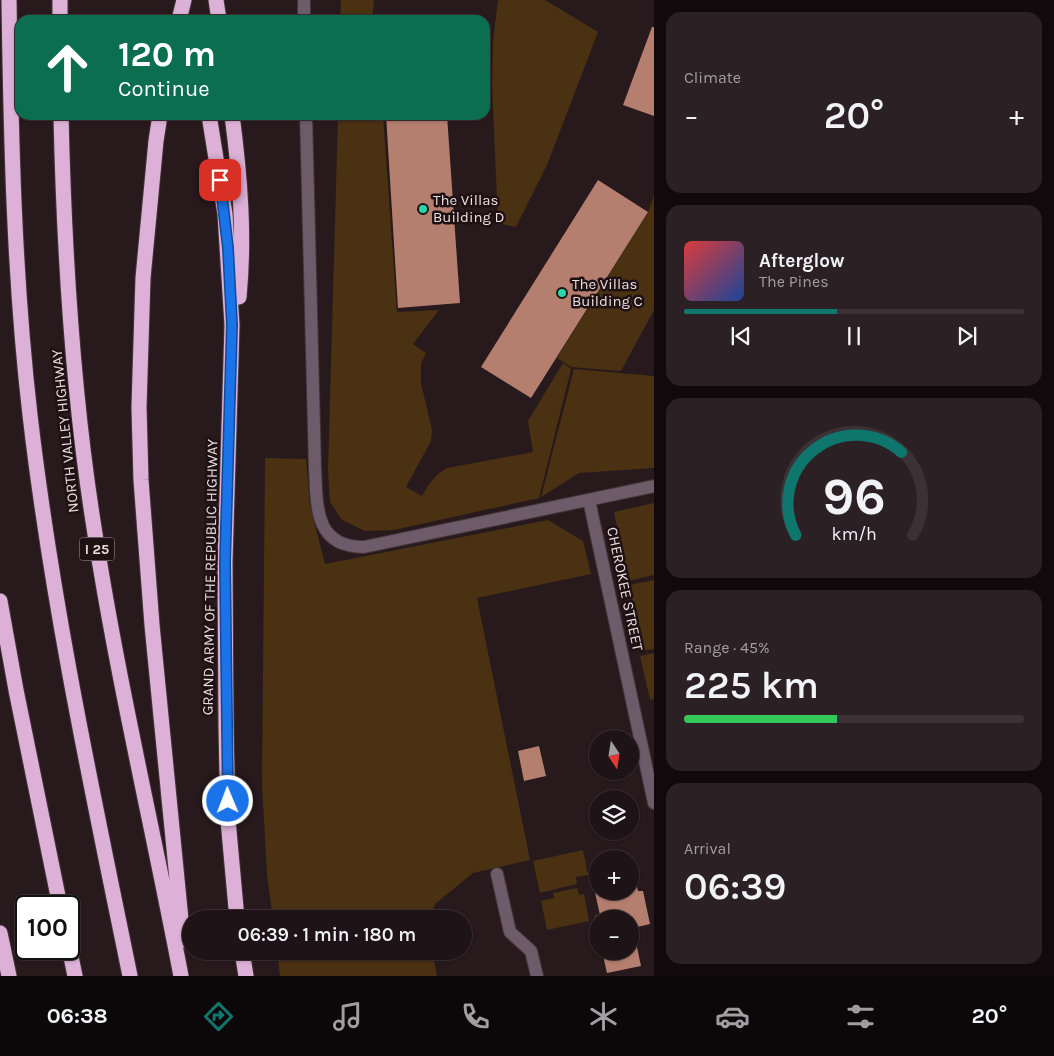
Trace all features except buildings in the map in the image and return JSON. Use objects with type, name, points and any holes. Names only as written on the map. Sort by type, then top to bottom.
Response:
[{"type":"highway","points":[[8,0],[13,206],[30,415],[54,588],[130,976]]},
{"type":"highway","points":[[60,0],[60,15]]},
{"type":"highway","points":[[180,15],[185,0]]},
{"type":"highway","points":[[185,0],[190,15]]},
{"type":"highway","points":[[216,0],[218,15]]},
{"type":"highway","name":"NORTH VALLEY HIGHWAY","points":[[61,120],[63,195],[72,326],[92,518],[112,631],[181,976]]},
{"type":"highway","points":[[159,120],[143,278],[140,341],[141,480],[173,856],[187,976]]},
{"type":"highway","points":[[210,120],[225,214],[229,265],[232,325],[230,386]]},
{"type":"highway","points":[[230,386],[240,282],[242,237],[233,120]]},
{"type":"highway","name":"GRAND ARMY OF THE REPUBLIC HIGHWAY","points":[[230,386],[225,562],[226,727],[228,820],[236,910]]},
{"type":"highway","points":[[0,601],[58,895]]},
{"type":"highway","points":[[0,933],[9,976]]},
{"type":"highway","points":[[72,960],[75,976]]},
{"type":"highway","points":[[243,960],[246,976]]},
{"type":"street","points":[[304,0],[304,15]]},
{"type":"street","points":[[306,120],[315,468],[318,511],[321,524],[328,534],[339,542],[351,547],[364,547],[654,486]]},
{"type":"street","name":"CHEROKEE STREET","points":[[589,500],[654,803]]},
{"type":"street","points":[[497,874],[510,932],[531,951],[536,976]]},
{"type":"shaded area","points":[[341,0],[374,0],[372,15],[340,15]]},
{"type":"shaded area","points":[[498,0],[545,0],[598,32],[547,165],[516,227],[498,223],[492,86],[493,41]]},
{"type":"shaded area","points":[[338,120],[383,120],[397,312],[439,310],[413,344],[426,353],[421,364],[421,383],[432,430],[431,441],[406,487],[422,496],[435,477],[447,468],[533,452],[528,421],[563,363],[571,369],[539,498],[394,530],[365,531],[342,520],[330,502],[328,471]]},
{"type":"shaded area","points":[[654,196],[654,310],[621,371],[571,367],[557,358],[648,212]]},
{"type":"shaded area","points":[[574,369],[654,376],[654,468],[579,473],[541,497]]},
{"type":"shaded area","points":[[265,458],[306,459],[310,506],[325,564],[548,520],[583,541],[591,574],[477,598],[530,860],[473,873],[435,904],[433,910],[272,910],[267,875],[262,783]]},
{"type":"shaded area","points":[[654,503],[654,575],[628,581],[614,512]]},
{"type":"shaded area","points":[[654,580],[654,649],[643,651],[629,585]]},
{"type":"shaded area","points":[[654,653],[654,699],[650,700],[640,656]]},
{"type":"shaded area","points":[[583,850],[588,875],[576,877],[577,884],[540,893],[533,861]]},
{"type":"shaded area","points":[[577,888],[579,895],[584,894],[589,921],[547,930],[541,901],[554,898],[553,893]]},
{"type":"shaded area","points":[[278,960],[434,960],[437,976],[280,976]]},
{"type":"place","name":"The Villas Building D","points":[[423,209]]},
{"type":"place","name":"The Villas Building C","points":[[562,293]]},
{"type":"route","points":[[220,180],[228,248],[232,325],[225,562],[228,801]]}]
